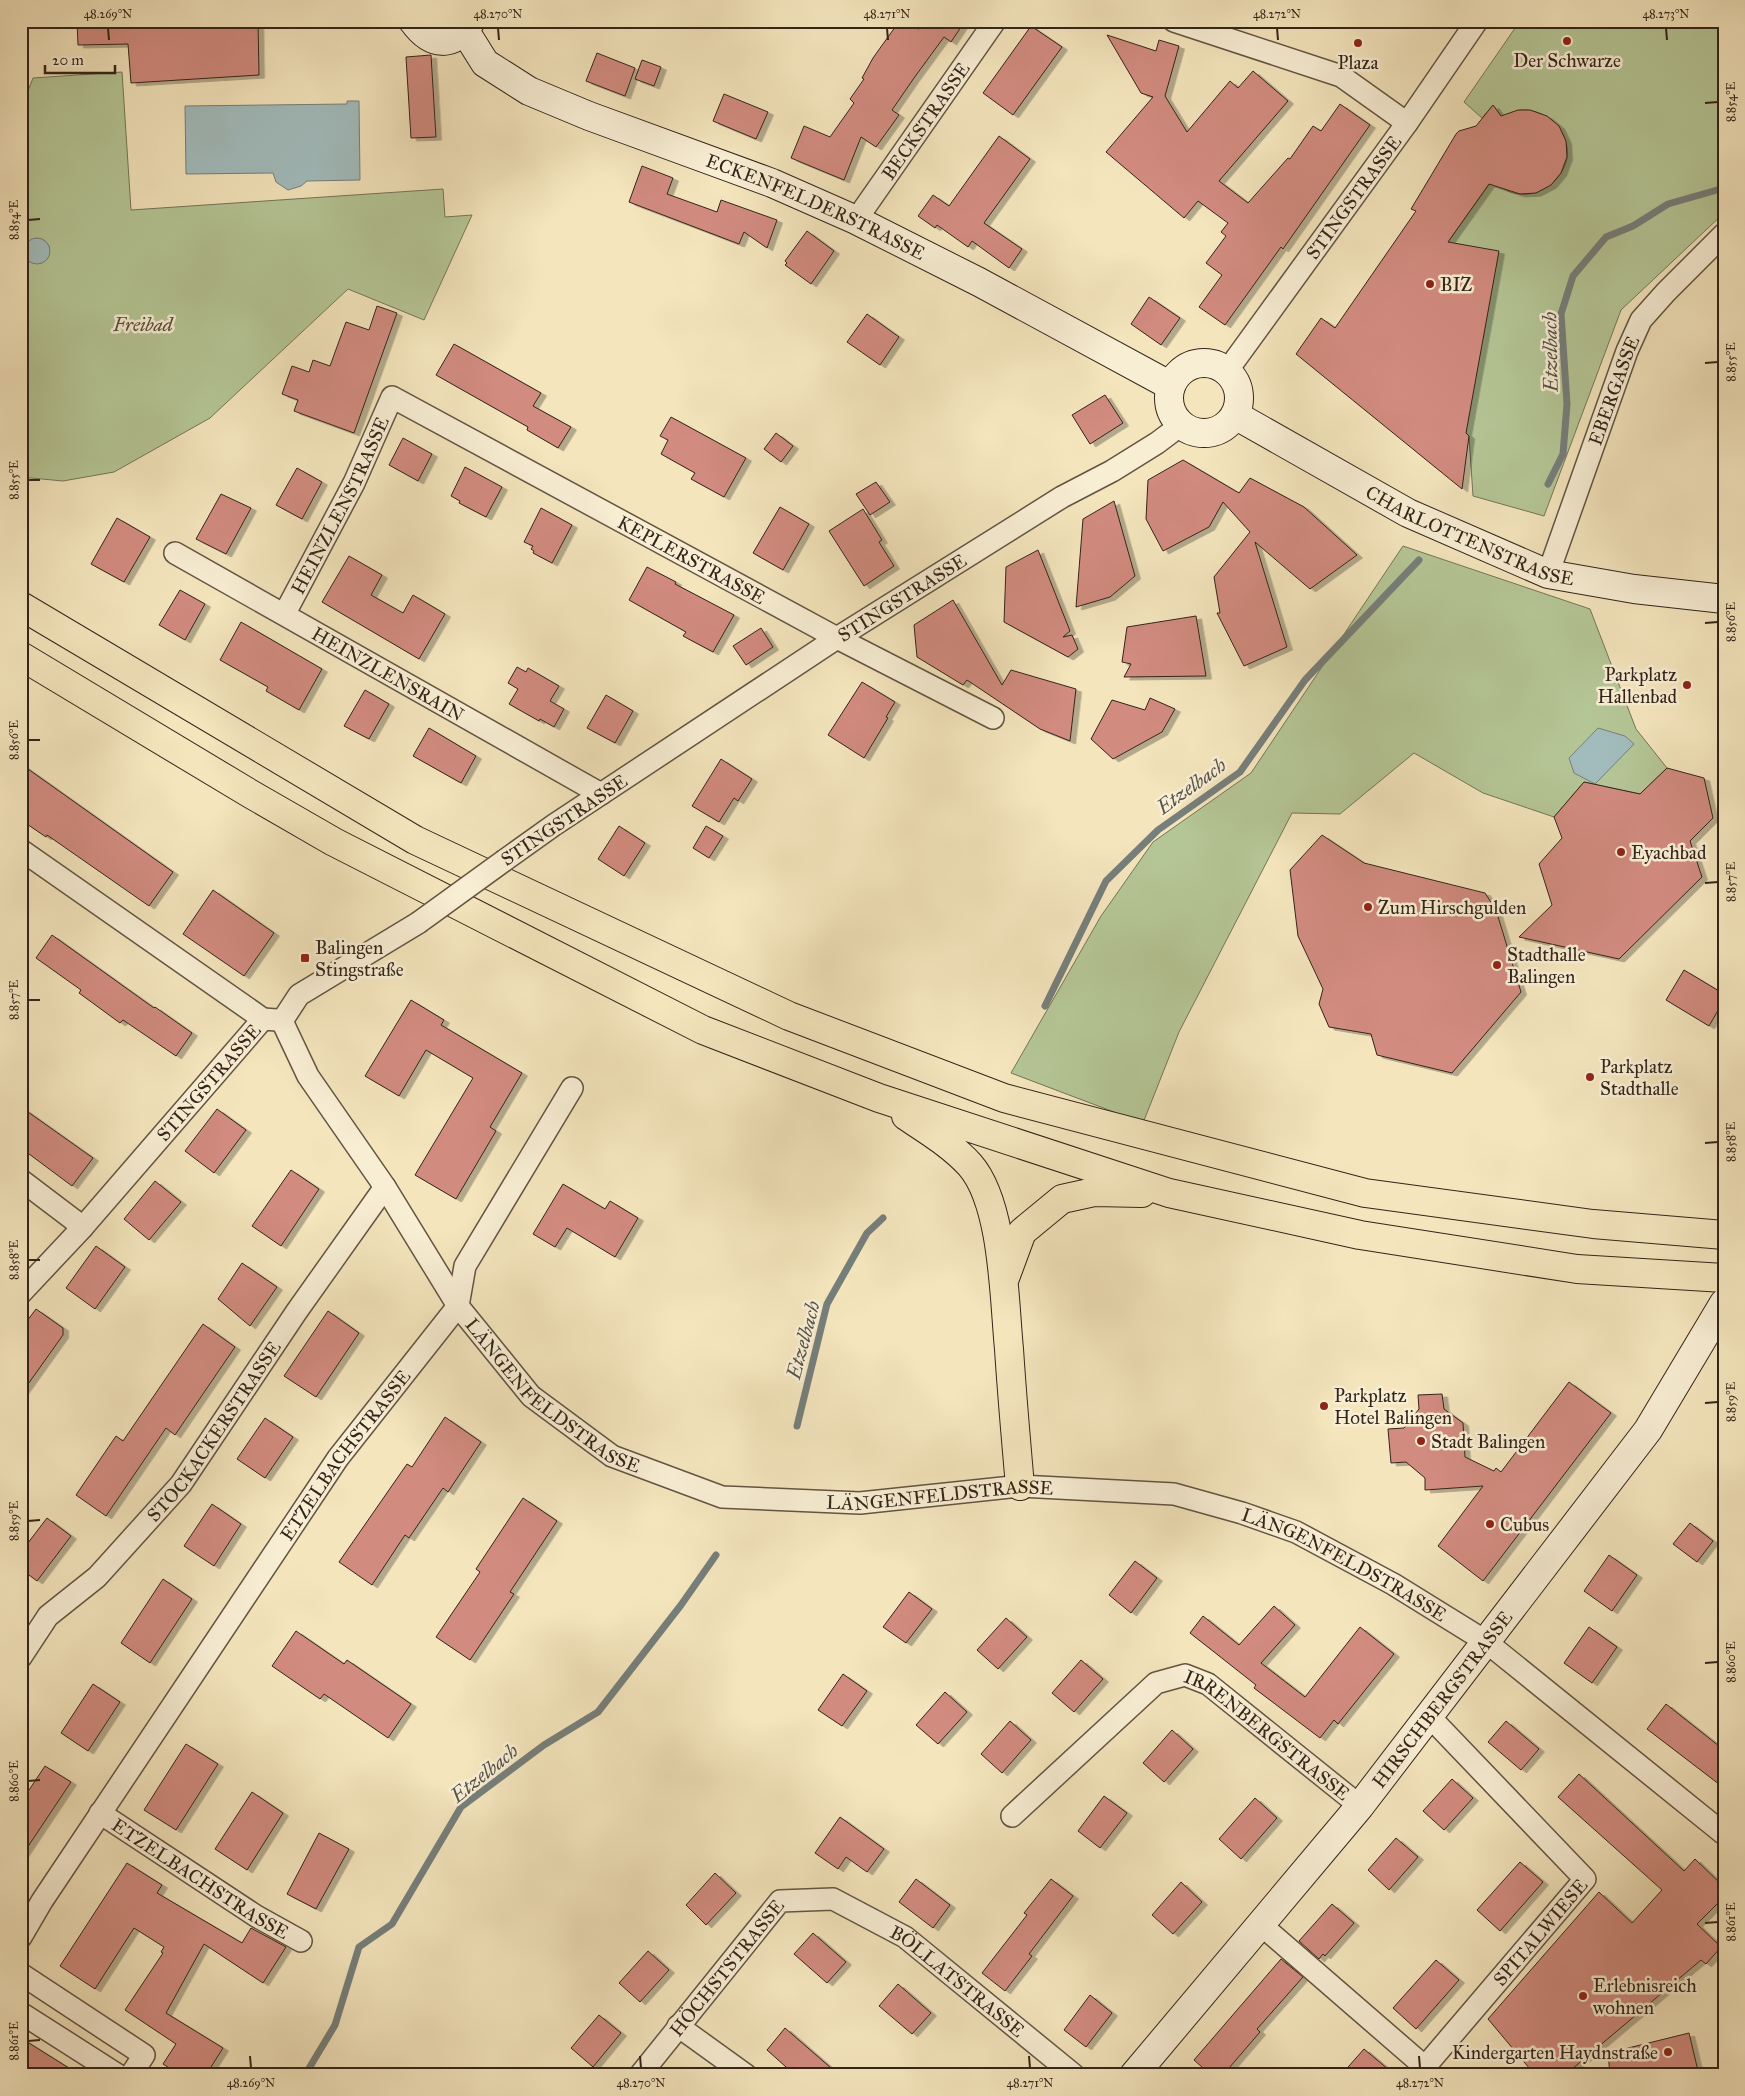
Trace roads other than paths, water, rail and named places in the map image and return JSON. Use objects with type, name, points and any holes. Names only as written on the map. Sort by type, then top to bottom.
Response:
[{"type":"highway","points":[[21,606],[415,840],[789,1016],[1004,1098],[1365,1193],[1593,1224],[1724,1236]]},
{"type":"highway","points":[[21,656],[334,842],[704,1030],[879,1098],[1170,1193],[1360,1235],[1567,1268],[1724,1278]]},
{"type":"highway","points":[[879,1098],[942,1140],[970,1165],[986,1194],[997,1232],[1003,1282],[1020,1486]]},
{"type":"highway","points":[[1003,1282],[1022,1232],[1062,1199],[1094,1192],[1170,1193]]},
{"type":"main road","points":[[413,21],[423,34],[433,39],[445,41],[456,38],[468,26]]},
{"type":"main road","name":"ECKENFELDERSTRASSE","points":[[468,26],[485,63],[529,91],[589,116],[772,183],[856,220],[979,282],[1171,386]]},
{"type":"main road","points":[[1202,363],[1215,364],[1227,371],[1234,380],[1239,392],[1239,404],[1235,415],[1227,425],[1216,432],[1198,433],[1181,426],[1169,407],[1168,396],[1171,386],[1183,370],[1202,363]]},
{"type":"main road","name":"CHARLOTTENSTRASSE","points":[[1235,415],[1408,513],[1548,574],[1634,589],[1724,599]]},
{"type":"main road","name":"HIRSCHBERGSTRASSE","points":[[1134,2075],[1360,1806],[1648,1430],[1724,1303]]},
{"type":"street","name":"BECKSTRASSE","points":[[856,220],[995,21]]},
{"type":"street","points":[[1174,21],[1341,76],[1407,123]]},
{"type":"street","name":"STINGSTRASSE","points":[[1227,371],[1407,123],[1477,21]]},
{"type":"street","name":"EBERGASSE","points":[[1548,574],[1627,351],[1641,320],[1672,285],[1724,234]]},
{"type":"street","name":"HEINZLENSTRASSE","points":[[285,613],[354,483],[392,397]]},
{"type":"street","name":"KEPLERSTRASSE","points":[[392,397],[837,638],[993,718]]},
{"type":"street","name":"STINGSTRASSE","points":[[21,1293],[83,1228],[272,1020],[299,996],[418,923],[601,794],[837,638],[1062,497],[1134,457],[1181,426]]},
{"type":"street","name":"HEINZLENSRAIN","points":[[175,552],[601,794]]},
{"type":"street","points":[[21,850],[272,1020]]},
{"type":"street","name":"LÄNGENFELDSTRASSE","points":[[272,1020],[384,1187],[458,1306],[531,1396],[612,1456],[722,1497],[860,1503],[1020,1486],[1174,1494],[1242,1513],[1296,1532],[1393,1584],[1485,1642],[1720,1827]]},
{"type":"street","name":"ETZELBACHSTRASSE","points":[[21,1937],[100,1813],[338,1458],[458,1306],[465,1266],[572,1088]]},
{"type":"street","points":[[21,1180],[83,1228]]},
{"type":"street","name":"STOCKACKERSTRASSE","points":[[21,1657],[48,1616],[97,1577],[181,1484],[297,1311],[384,1187]]},
{"type":"street","name":"IRRENBERGSTRASSE","points":[[1012,1816],[1156,1683],[1185,1675],[1208,1684],[1360,1806]]},
{"type":"street","name":"SPITALWIESE","points":[[1260,1924],[1422,2071],[1585,1879],[1428,1715]]},
{"type":"street","name":"ETZELBACHSTRASSE","points":[[100,1813],[256,1916],[301,1941]]},
{"type":"street","name":"HÖCHSTSTRASSE","points":[[640,2075],[780,1901],[833,1899]]},
{"type":"street","name":"BÖLLATSTRASSE","points":[[833,1899],[905,1937],[1074,2075]]},
{"type":"street","points":[[21,1974],[144,2055],[131,2075]]},
{"type":"street","points":[[21,2013],[118,2075]]},
{"type":"street","points":[[678,2026],[746,2075]]},
{"type":"water","points":[[347,101],[359,101],[360,180],[307,181],[301,186],[288,190],[276,182],[273,173],[186,174],[185,106],[347,104]]},
{"type":"water","points":[[37,238],[46,242],[50,251],[46,260],[37,264],[28,260],[24,251],[28,242]]},
{"type":"water","points":[[1598,728],[1625,736],[1634,744],[1595,784],[1574,773],[1569,758]]},
{"type":"waterway","name":"Etzelbach","points":[[1548,484],[1563,454],[1567,404],[1561,314],[1573,276],[1606,237],[1633,226],[1668,204],[1724,188]]},
{"type":"waterway","name":"Etzelbach","points":[[1045,1006],[1106,881],[1158,830],[1240,772],[1305,680],[1419,560]]},
{"type":"waterway","name":"Etzelbach","points":[[797,1426],[827,1304],[867,1233],[883,1218]]},
{"type":"waterway","name":"Etzelbach","points":[[305,2075],[335,2025],[359,1947],[392,1924],[461,1807],[544,1745],[598,1712],[681,1605],[716,1555]]},
{"type":"place","name":"Der Schwarze","points":[[1567,41]]},
{"type":"place","name":"Plaza","points":[[1358,43]]},
{"type":"place","name":"BIZ","points":[[1430,284]]},
{"type":"place","name":"Parkplatz Hallenbad","points":[[1687,685]]},
{"type":"place","name":"Eyachbad","points":[[1621,852]]},
{"type":"place","name":"Zum Hirschgulden","points":[[1368,907]]},
{"type":"place","name":"Balingen Stingstraße","points":[[305,958]]},
{"type":"place","name":"Stadthalle Balingen","points":[[1497,965]]},
{"type":"place","name":"Parkplatz Stadthalle","points":[[1590,1077]]},
{"type":"place","name":"Parkplatz Hotel Balingen","points":[[1324,1406]]},
{"type":"place","name":"Stadt Balingen","points":[[1421,1441]]},
{"type":"place","name":"Cubus","points":[[1490,1524]]},
{"type":"place","name":"Erlebnisreich wohnen","points":[[1583,1996]]},
{"type":"place","name":"Kindergarten Haydnstraße","points":[[1668,2052]]},
{"type":"park label","name":"Freibad","points":[[143,324]]}]
